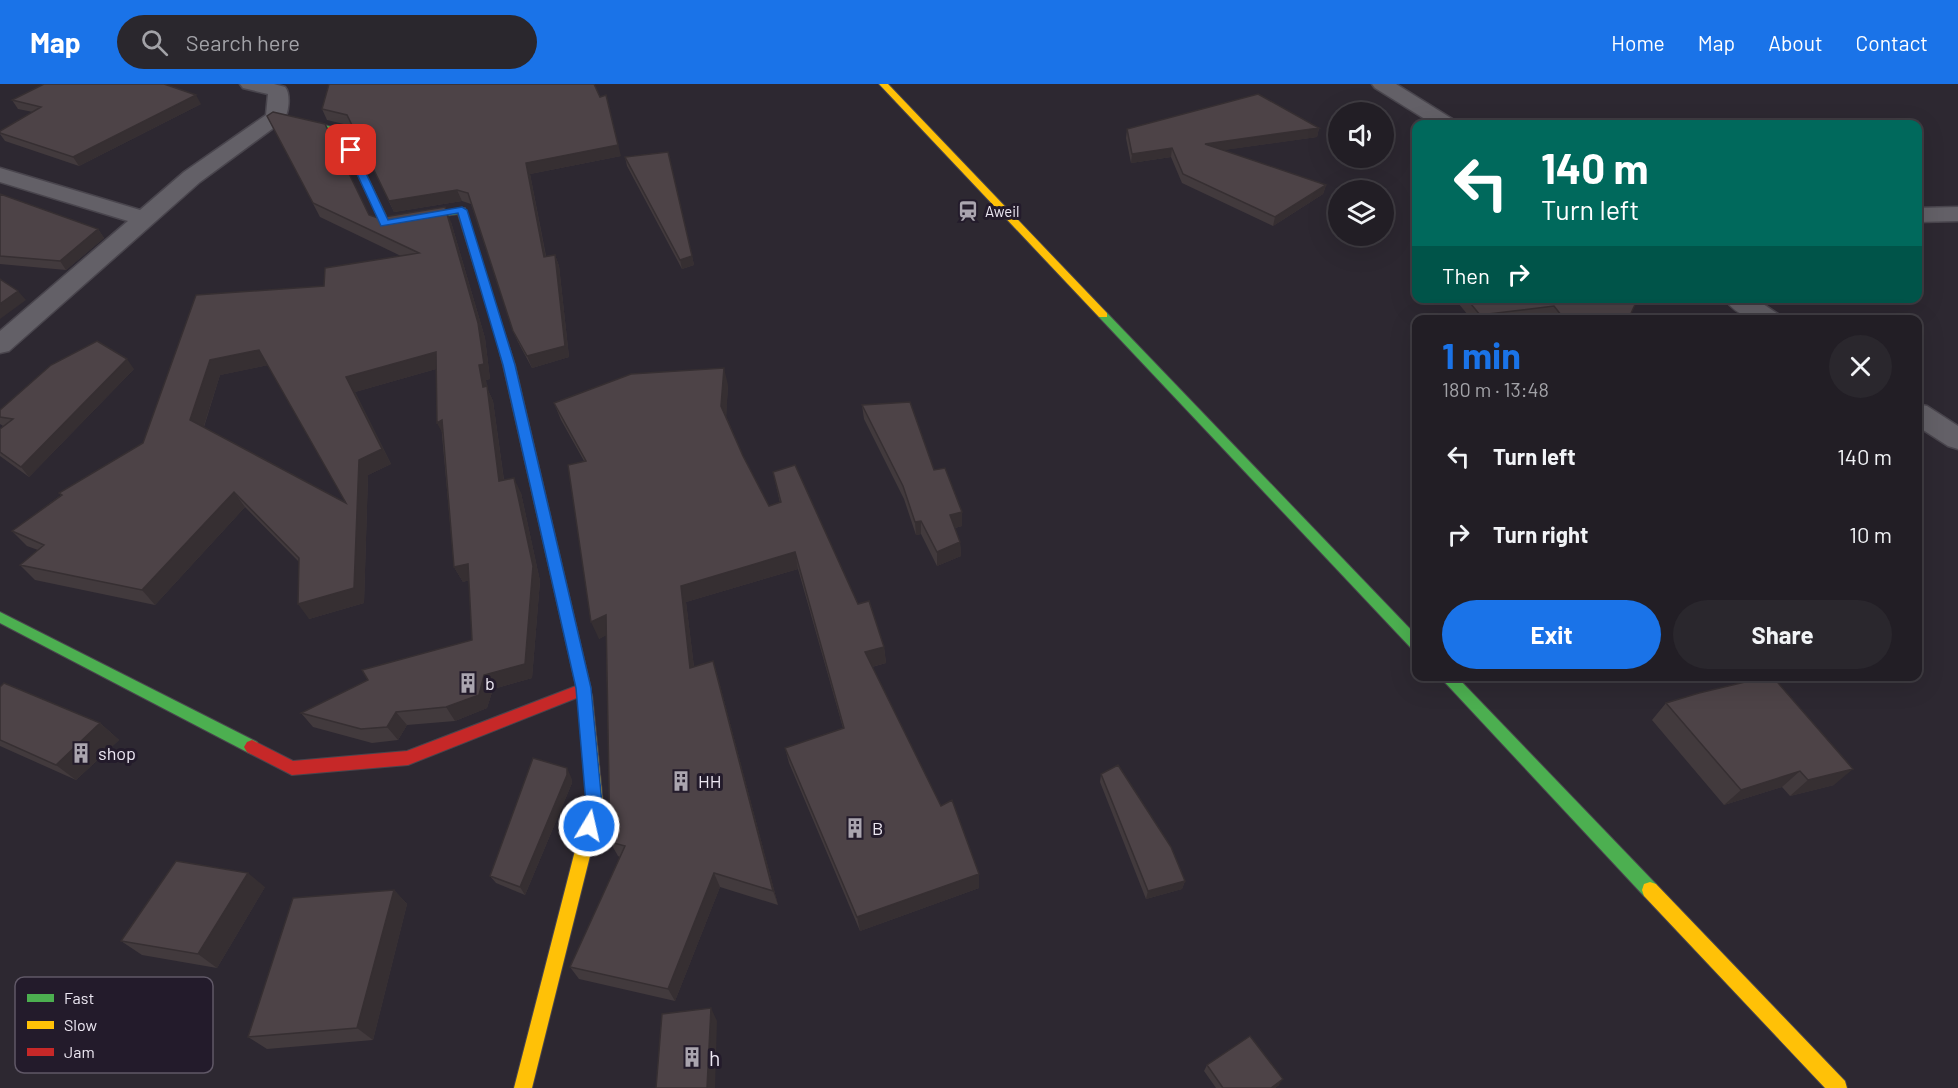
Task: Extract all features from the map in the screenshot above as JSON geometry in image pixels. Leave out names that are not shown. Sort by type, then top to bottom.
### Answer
[{"type":"street","points":[[0,345],[192,177],[276,117],[281,88],[250,84]]},
{"type":"street","points":[[883,84],[1412,640]]},
{"type":"street","points":[[1382,84],[1440,120]]},
{"type":"street","points":[[276,117],[342,132],[385,224],[462,210],[509,365],[584,688],[594,804],[523,1088]]},
{"type":"street","points":[[0,175],[143,218]]},
{"type":"street","points":[[1922,216],[1958,214]]},
{"type":"street","points":[[1744,303],[1762,315]]},
{"type":"street","points":[[1922,416],[1958,439]]},
{"type":"street","points":[[0,617],[292,768],[408,758],[584,688]]},
{"type":"street","points":[[1451,681],[1838,1088]]},
{"type":"building","points":[[44,84],[164,84],[196,95],[73,157],[0,133],[41,107],[12,100]]},
{"type":"building","points":[[329,84],[594,84],[600,97],[606,95],[618,145],[526,163],[544,257],[555,255],[565,346],[527,356],[513,331],[468,193],[457,190],[389,201],[347,115],[322,109]]},
{"type":"building","points":[[1258,94],[1319,128],[1205,144],[1326,185],[1275,217],[1183,174],[1172,148],[1132,154],[1127,129]]},
{"type":"building","points":[[273,112],[325,124],[369,215],[378,218],[445,207],[478,323],[484,364],[479,365],[483,387],[487,386],[499,481],[514,478],[533,566],[525,664],[484,675],[479,695],[446,707],[396,712],[387,727],[361,729],[301,713],[368,680],[362,670],[472,640],[468,564],[454,567],[442,420],[437,423],[436,352],[346,377],[382,449],[359,460],[354,588],[298,604],[299,558],[234,492],[142,590],[20,565],[44,545],[12,531],[62,495],[59,493],[143,443],[196,295],[324,286],[325,268],[419,253],[313,203],[267,116]],"holes":[[[259,350],[346,503],[190,420],[210,360]]]},
{"type":"building","points":[[668,152],[692,256],[680,260],[625,157]]},
{"type":"building","points":[[0,194],[98,229],[60,261],[0,256]]},
{"type":"building","points":[[0,279],[18,291],[0,304]]},
{"type":"building","points":[[1470,303],[1636,303],[1630,315],[1561,315],[1554,306],[1480,315]]},
{"type":"building","points":[[97,341],[127,359],[21,467],[0,452],[0,429],[13,419],[0,417],[0,410],[51,365]]},
{"type":"building","points":[[724,368],[721,406],[743,456],[769,506],[781,502],[773,472],[795,465],[858,604],[869,601],[884,647],[865,652],[941,806],[952,800],[979,874],[857,917],[785,748],[844,728],[795,552],[681,586],[690,668],[713,661],[773,891],[714,873],[668,989],[570,967],[625,846],[610,842],[606,615],[591,622],[568,465],[586,461],[554,403],[631,374]]},
{"type":"building","points":[[910,402],[934,470],[945,468],[962,512],[950,515],[960,542],[937,552],[921,521],[915,522],[903,486],[862,405]]},
{"type":"building","points":[[1749,681],[1776,681],[1853,769],[1808,780],[1800,771],[1741,790],[1666,703]]},
{"type":"building","points":[[4,683],[100,723],[56,765],[0,740],[0,687]]},
{"type":"building","points":[[533,758],[567,768],[567,775],[520,887],[490,876]]},
{"type":"building","points":[[1118,765],[1171,847],[1185,881],[1148,891],[1101,774]]},
{"type":"building","points":[[176,861],[248,873],[198,954],[121,941]]},
{"type":"building","points":[[394,890],[357,1028],[248,1037],[293,898]]},
{"type":"building","name":"h","points":[[711,1008],[707,1088],[656,1088],[662,1014]]},
{"type":"building","points":[[1250,1036],[1283,1079],[1271,1088],[1223,1088],[1207,1065]]},
{"type":"traffic: fast","points":[[282,118],[342,132],[385,223],[462,210],[499,331]]},
{"type":"traffic: fast","points":[[1103,315],[1412,640]]},
{"type":"traffic: fast","points":[[0,617],[252,747]]},
{"type":"traffic: fast","points":[[1451,681],[1650,890]]},
{"type":"traffic: slow","points":[[883,84],[1103,315]]},
{"type":"traffic: slow","points":[[523,1088],[595,804],[585,695]]},
{"type":"traffic: slow","points":[[1650,890],[1838,1088]]},
{"type":"traffic: jam","points":[[499,331],[509,365],[585,695]]},
{"type":"traffic: jam","points":[[252,747],[292,768],[408,758],[584,689]]},
{"type":"place","name":"Aweil","points":[[968,211]]},
{"type":"place","name":"b","points":[[468,683]]},
{"type":"place","name":"shop","points":[[81,753]]},
{"type":"place","name":"HH","points":[[681,781]]},
{"type":"place","name":"B","points":[[855,828]]},
{"type":"place","name":"h","points":[[692,1057]]},
{"type":"route","points":[[351,150],[385,224],[462,210],[509,365],[584,688],[594,804],[589,826]]}]
